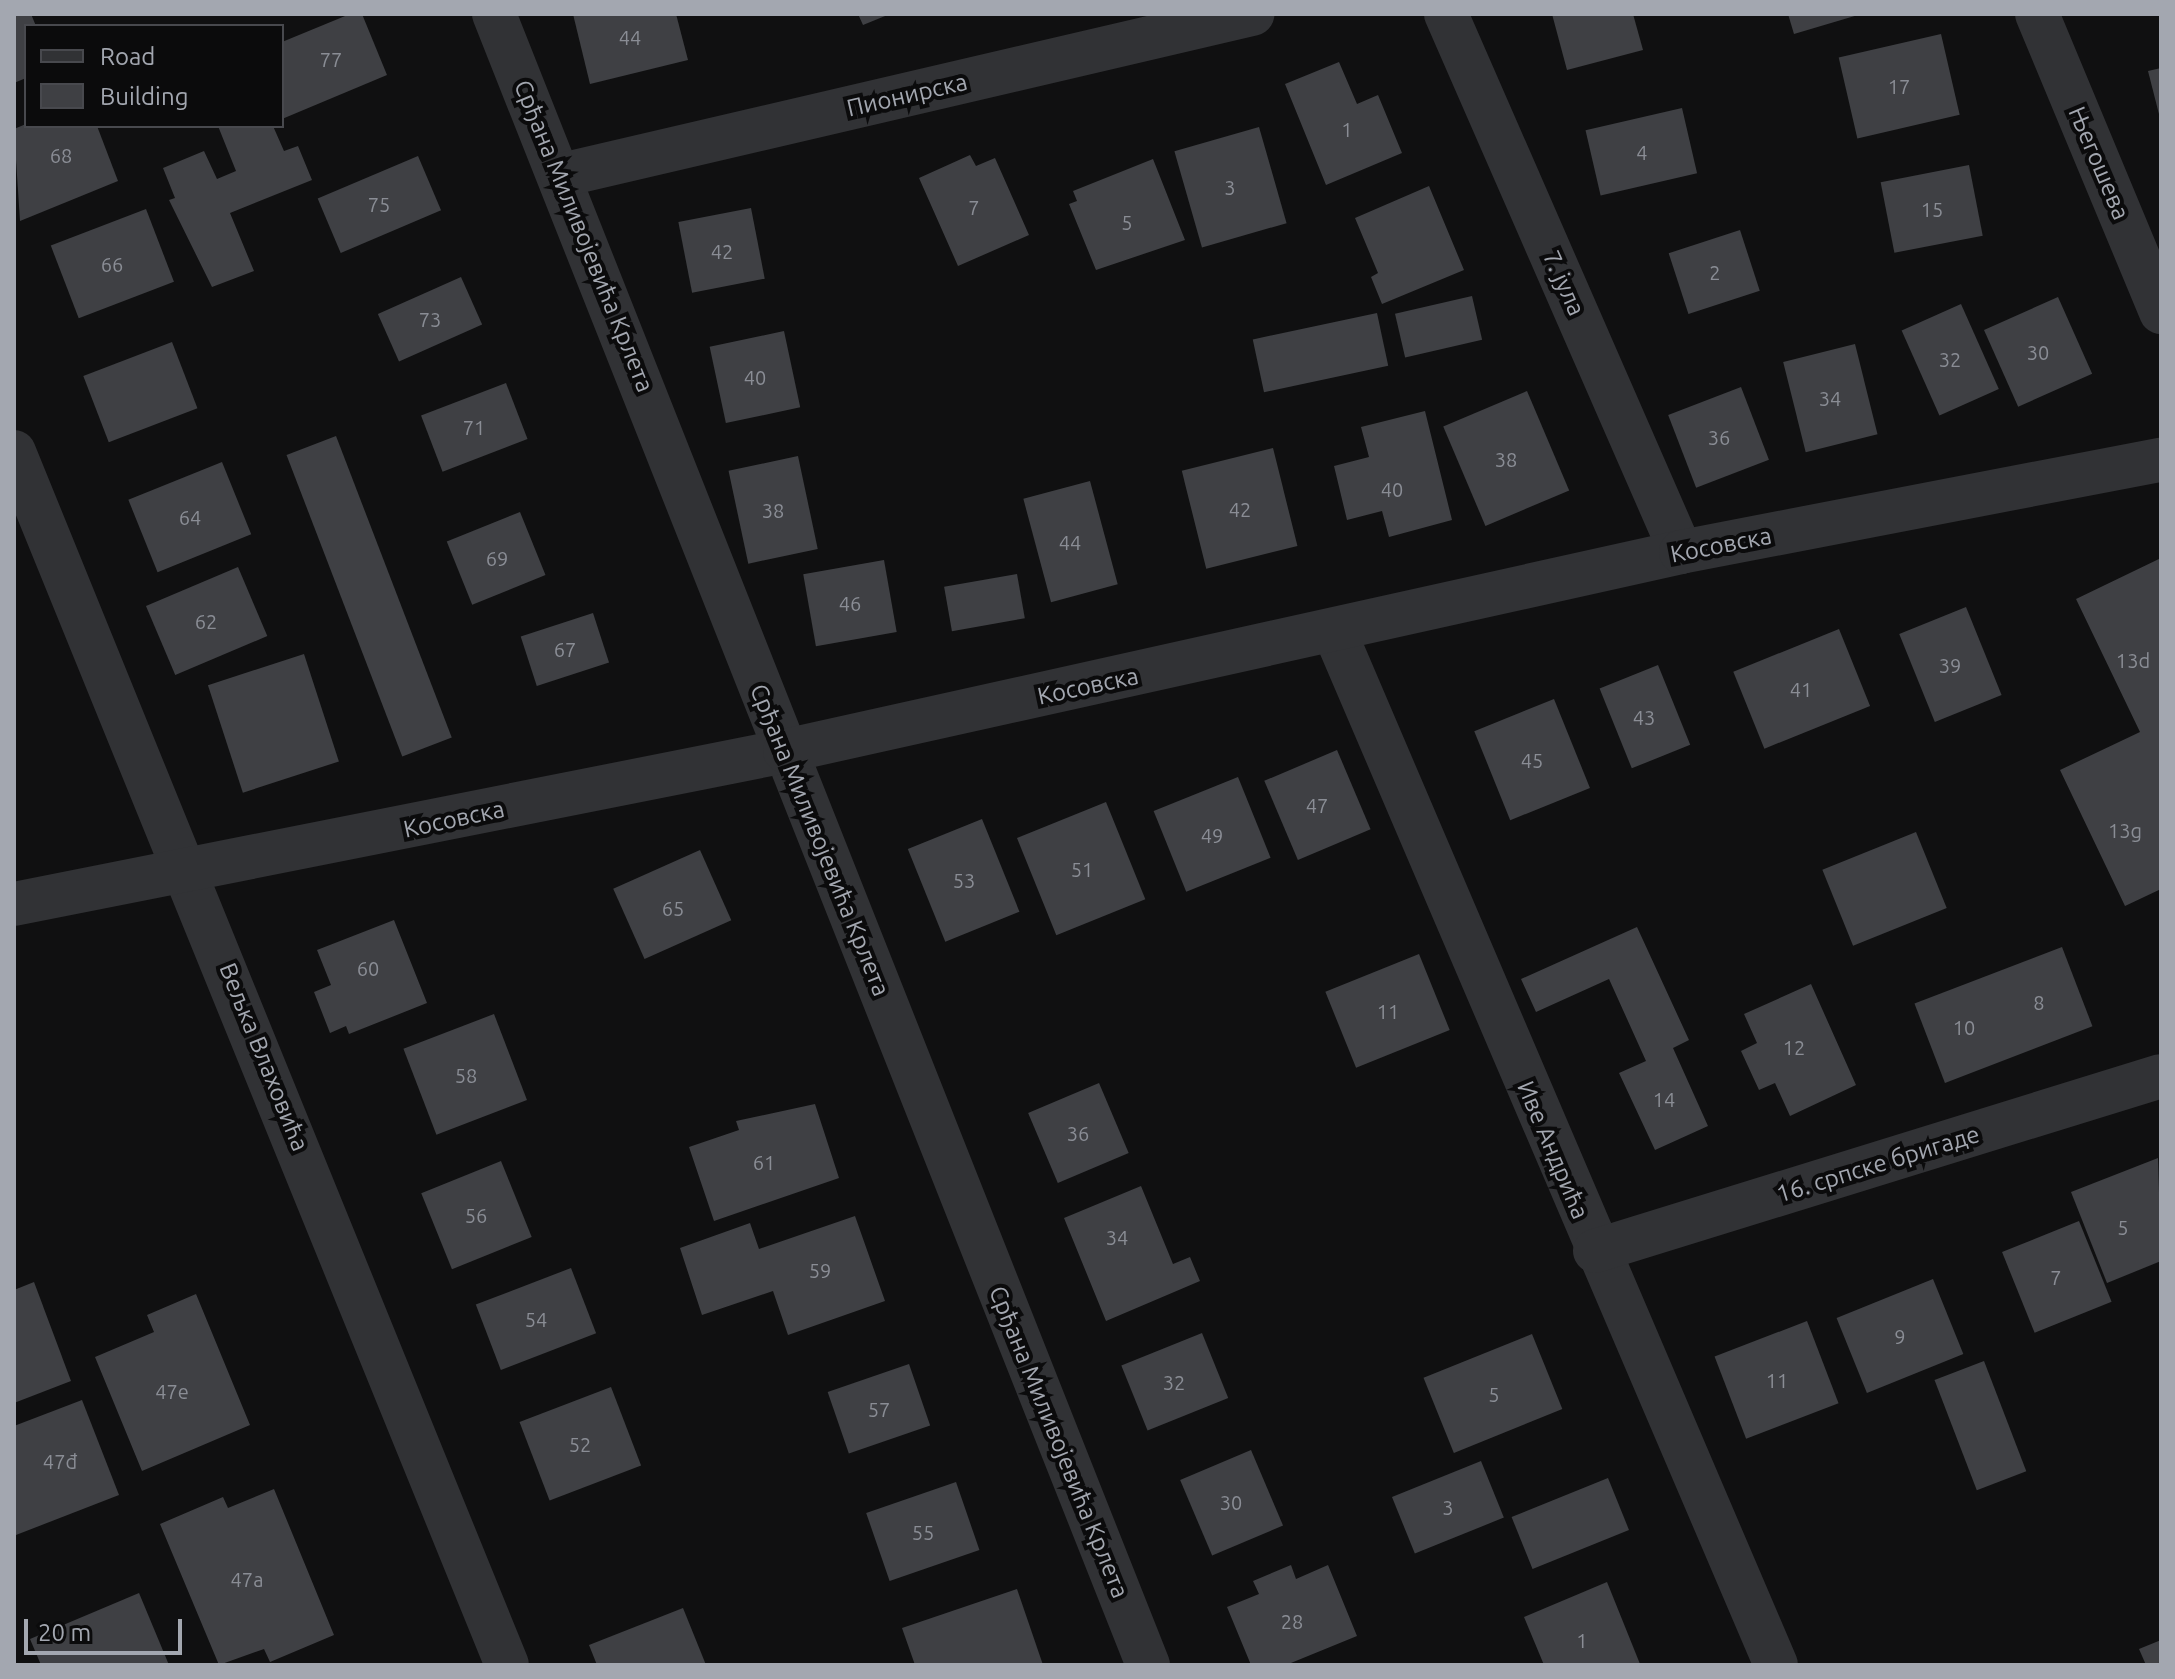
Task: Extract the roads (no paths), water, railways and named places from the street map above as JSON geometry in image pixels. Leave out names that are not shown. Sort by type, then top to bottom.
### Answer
[{"type":"street","name":"Срђана Миливојевића Крлета","points":[[494,14],[562,175],[785,751],[1148,1665]]},
{"type":"street","name":"Пионирска","points":[[562,175],[1252,14]]},
{"type":"street","name":"7. јула","points":[[1446,14],[1681,552]]},
{"type":"street","name":"Његошева","points":[[2037,14],[2161,312]]},
{"type":"street","name":"Вељка Влаховића","points":[[14,452],[191,874],[507,1665]]},
{"type":"street","name":"Косовска","points":[[14,904],[191,874],[785,751],[1335,633],[1681,552],[2161,460]]},
{"type":"street","name":"Иве Андрића","points":[[1335,633],[1595,1251],[1776,1665]]},
{"type":"street","name":"16. српске бригаде","points":[[1595,1251],[2161,1076]]}]
